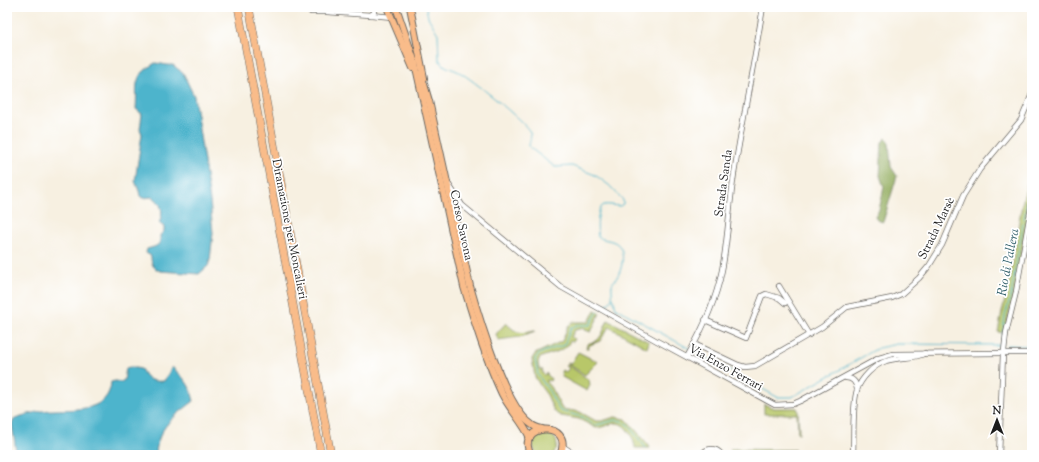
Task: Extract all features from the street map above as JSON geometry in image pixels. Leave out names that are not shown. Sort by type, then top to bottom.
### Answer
[{"type":"highway","points":[[234,7],[246,48]]},
{"type":"highway","name":"Diramazione per Moncalieri","points":[[238,7],[321,455]]},
{"type":"highway","name":"Diramazione per Moncalieri","points":[[249,8],[331,455]]},
{"type":"main road","points":[[387,7],[426,102]]},
{"type":"main road","name":"Corso Savona","points":[[396,7],[426,102],[464,287],[500,390],[508,405],[526,429],[530,438],[528,448],[531,455]]},
{"type":"main road","name":"Corso Savona","points":[[399,7],[448,184],[470,286],[502,378],[508,393],[520,412],[530,424],[542,429],[556,432],[562,445]]},
{"type":"main road","points":[[410,7],[426,102]]},
{"type":"main road","points":[[530,438],[537,430],[542,429]]},
{"type":"main road","points":[[560,455],[562,445]]},
{"type":"street","points":[[311,7],[311,12],[392,17]]},
{"type":"street","points":[[372,15],[374,12],[374,7]]},
{"type":"street","name":"Strada Sanda","points":[[687,357],[717,291],[722,271],[734,175],[763,7]]},
{"type":"street","name":"Strada Marsè","points":[[692,347],[738,365],[750,367],[755,366],[822,327],[847,307],[892,298],[901,294],[919,278],[929,266],[942,245],[963,196],[980,169],[1021,120],[1032,94]]},
{"type":"street","name":"Via Enzo Ferrari","points":[[448,184],[460,202],[470,212],[562,287],[602,311],[750,393],[775,405],[793,404],[845,378],[878,358],[901,353],[1032,353]]},
{"type":"street","points":[[999,455],[1006,333],[1016,292],[1032,202]]},
{"type":"street","points":[[779,286],[808,335]]},
{"type":"street","points":[[705,320],[746,338],[762,296],[766,294],[779,298],[785,303]]},
{"type":"street","points":[[853,455],[855,398],[857,389],[870,370],[880,363],[891,359],[919,356],[925,353]]},
{"type":"street","points":[[845,378],[850,378],[853,380],[857,389]]},
{"type":"street","points":[[562,445],[570,452],[575,454],[597,455]]},
{"type":"street","points":[[701,455],[707,450],[713,449],[718,450],[722,455]]},
{"type":"green space","points":[[886,138],[889,143],[891,167],[897,176],[883,222],[877,220],[875,217],[879,210],[884,187],[880,176],[882,142]]},
{"type":"green space","points":[[1032,169],[1032,194],[1014,295],[1004,333],[998,332],[1010,278],[1021,209]]},
{"type":"green space","points":[[595,310],[600,313],[591,332],[585,330],[585,328],[575,330],[571,337],[575,339],[573,342],[570,341],[565,348],[540,358],[538,363],[539,369],[543,370],[542,373],[545,375],[546,373],[551,379],[550,381],[547,380],[546,382],[551,388],[562,409],[580,412],[596,421],[602,421],[615,417],[626,419],[650,448],[635,448],[629,432],[621,424],[614,423],[596,428],[579,419],[557,414],[535,377],[532,359],[535,354],[562,341],[568,326],[574,322],[589,322]]},
{"type":"green space","points":[[608,320],[649,342],[647,348],[609,327],[600,341],[586,348],[589,343],[596,341],[599,338]]},
{"type":"green space","points":[[506,323],[514,330],[520,332],[535,331],[520,337],[498,340],[496,334]]},
{"type":"green space","points":[[578,352],[598,362],[585,375],[567,363],[571,363]]},
{"type":"green space","points":[[568,365],[589,380],[590,385],[587,391],[562,377],[562,370],[566,372],[569,368],[566,366]]},
{"type":"green space","points":[[764,404],[773,408],[797,408],[799,433],[797,414],[764,414]]},
{"type":"green space","points":[[545,433],[550,434],[556,440],[556,450],[550,456],[545,457],[540,456],[534,450],[533,445],[534,440],[540,434]]},
{"type":"green space","points":[[731,449],[795,450],[734,454],[731,453]]},
{"type":"water","points":[[155,63],[173,65],[183,73],[194,96],[210,201],[213,233],[208,266],[199,274],[160,271],[154,267],[151,256],[146,253],[147,249],[158,245],[160,235],[164,231],[164,227],[159,223],[162,212],[160,205],[153,197],[142,198],[135,181],[142,134],[140,129],[142,114],[136,109],[137,83],[142,73]]},
{"type":"water","points":[[130,367],[141,369],[145,376],[150,380],[164,381],[172,367],[186,382],[191,390],[194,401],[173,418],[163,430],[157,445],[156,455],[17,455],[12,424],[15,418],[39,411],[81,409],[98,404],[109,392],[111,382],[121,382],[124,380],[126,368]]},
{"type":"waterway","points":[[426,7],[428,17],[438,34],[439,59],[443,64],[474,82],[518,119],[530,132],[531,136],[529,147],[555,167],[572,166],[595,175],[610,186],[623,200],[623,204],[620,206],[604,205],[601,207],[598,215],[598,237],[618,244],[622,250],[623,258],[620,270],[612,284],[612,298],[608,304],[601,307]]},
{"type":"waterway","name":"Rio di Pallera","points":[[693,350],[777,397],[792,397],[878,348],[897,344],[1001,345],[1005,316],[1011,295],[1027,202],[1032,182]]},
{"type":"waterway","points":[[613,298],[616,308],[690,349]]},
{"type":"waterway","points":[[598,311],[590,325],[577,325],[571,328],[564,345],[538,355],[535,359],[538,375],[560,411],[583,417],[595,425],[615,420],[622,421],[628,425],[646,448]]},
{"type":"waterway","points":[[1007,345],[1032,346]]}]
